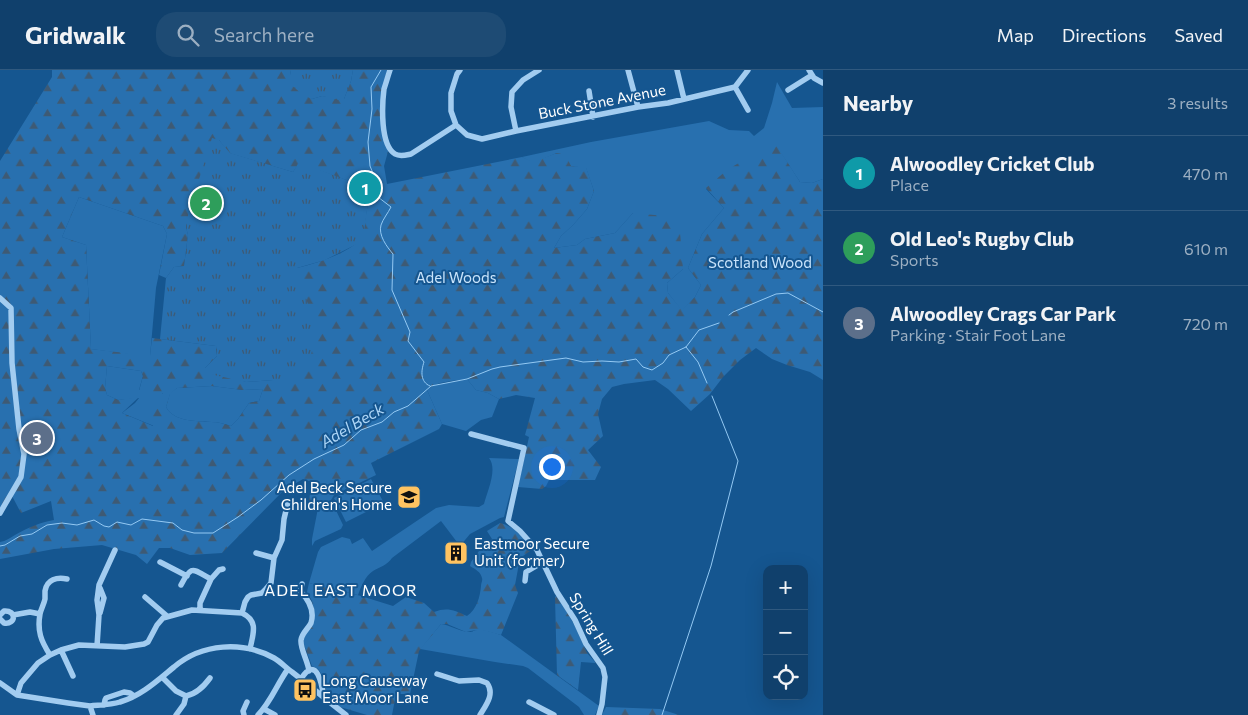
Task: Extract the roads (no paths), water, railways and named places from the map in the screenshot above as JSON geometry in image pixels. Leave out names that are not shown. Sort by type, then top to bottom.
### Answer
[{"type":"street","points":[[390,70],[384,90],[383,118],[385,136],[389,148],[396,155],[403,156],[411,154],[456,125],[451,111],[450,93],[460,70]]},
{"type":"street","points":[[516,131],[511,106],[512,92],[523,80],[539,70]]},
{"type":"street","points":[[628,70],[638,107]]},
{"type":"street","points":[[677,70],[684,99]]},
{"type":"street","points":[[748,70],[735,87],[748,110]]},
{"type":"street","points":[[788,90],[810,72],[814,78],[823,83]]},
{"type":"street","name":"Buck Stone Avenue","points":[[456,125],[466,135],[482,139],[735,87]]},
{"type":"street","points":[[589,91],[594,117]]},
{"type":"street","points":[[0,298],[11,308],[12,363],[19,429],[24,454],[21,477],[0,513]]},
{"type":"street","name":"Spring Hill","points":[[471,434],[524,448],[508,521],[535,547],[586,644],[603,668],[605,677],[599,715]]},
{"type":"street","points":[[242,612],[245,602],[251,595],[262,592],[271,583],[274,558],[281,545],[288,502]]},
{"type":"street","points":[[97,646],[100,585],[116,550]]},
{"type":"street","points":[[256,553],[274,558]]},
{"type":"street","points":[[160,562],[186,576]]},
{"type":"street","points":[[525,582],[526,572],[543,562]]},
{"type":"street","points":[[200,610],[200,602],[211,579],[219,570],[223,569]]},
{"type":"street","points":[[182,586],[186,576],[192,570],[211,579]]},
{"type":"street","points":[[50,655],[41,640],[40,633],[40,614],[45,590],[48,583],[52,580],[67,579]]},
{"type":"street","points":[[302,584],[300,591],[310,601],[312,611],[311,623],[303,634],[301,642],[308,664],[308,671]]},
{"type":"street","points":[[145,597],[167,616]]},
{"type":"street","points":[[6,610],[13,615],[13,620],[8,624],[4,623],[0,617],[2,612],[6,610]]},
{"type":"street","points":[[17,695],[21,683],[27,675],[38,663],[50,655],[79,645],[126,647],[144,644],[148,642],[160,621],[167,616],[192,610],[228,613],[242,612],[251,618],[254,627],[250,649]]},
{"type":"street","points":[[13,615],[30,612],[40,614]]},
{"type":"street","points":[[0,683],[17,695],[90,706],[118,703],[134,696],[185,659],[206,650],[230,646],[250,649],[274,658],[346,715]]},
{"type":"street","points":[[61,650],[73,676]]},
{"type":"street","points":[[258,715],[264,709],[288,669]]},
{"type":"street","points":[[301,679],[306,672],[315,671],[319,676],[324,698]]},
{"type":"street","points":[[437,674],[459,681],[479,680],[487,683],[491,690],[490,695],[480,715]]},
{"type":"street","points":[[162,677],[176,691],[186,696],[203,687],[210,678]]},
{"type":"street","points":[[176,715],[184,704],[186,696]]},
{"type":"street","points":[[244,715],[243,711],[247,702]]},
{"type":"street","points":[[529,702],[554,715]]},
{"type":"street","points":[[90,706],[93,715]]},
{"type":"street","points":[[264,709],[275,715]]},
{"type":"waterway","points":[[381,70],[371,87],[372,109],[368,142],[370,166],[377,183],[374,194],[391,207],[380,229],[384,241],[393,254],[392,290],[410,332],[408,341],[424,362],[422,372],[424,382],[430,386]]},
{"type":"waterway","name":"Adel Beck","points":[[729,315],[776,294],[788,293],[823,312]]},
{"type":"waterway","name":"Adel Beck","points":[[0,546],[20,536],[32,534],[47,525],[62,523],[77,525],[94,520],[109,527],[117,522],[131,525],[142,519],[173,523],[182,530],[194,533],[213,533],[261,500],[289,475],[314,459],[344,445],[361,430],[382,422],[394,412],[408,406],[431,386],[467,379],[500,367],[566,358],[583,362],[619,362],[636,359],[643,367],[652,370],[663,363],[669,355],[686,347],[699,330],[719,323]]},
{"type":"waterway","points":[[686,347],[698,362],[707,383]]},
{"type":"waterway","points":[[662,715],[711,566],[738,461],[712,396]]},
{"type":"place","name":"Alwoodley Cricket Club","points":[[365,188]]},
{"type":"place","name":"Old Leo's Rugby Club","points":[[206,203]]},
{"type":"place","name":"Alwoodley Crags Car Park","points":[[37,438]]},
{"type":"place","name":"Adel Beck Secure Children's Home","points":[[409,497]]},
{"type":"place","name":"Eastmoor Secure Unit (former)","points":[[456,553]]},
{"type":"place","name":"Long Causeway East Moor Lane","points":[[305,690]]},
{"type":"district","name":"ADEL EAST MOOR","points":[[341,590]]},
{"type":"park label","name":"Scotland Wood","points":[[760,263]]},
{"type":"park label","name":"Adel Woods","points":[[456,278]]}]
